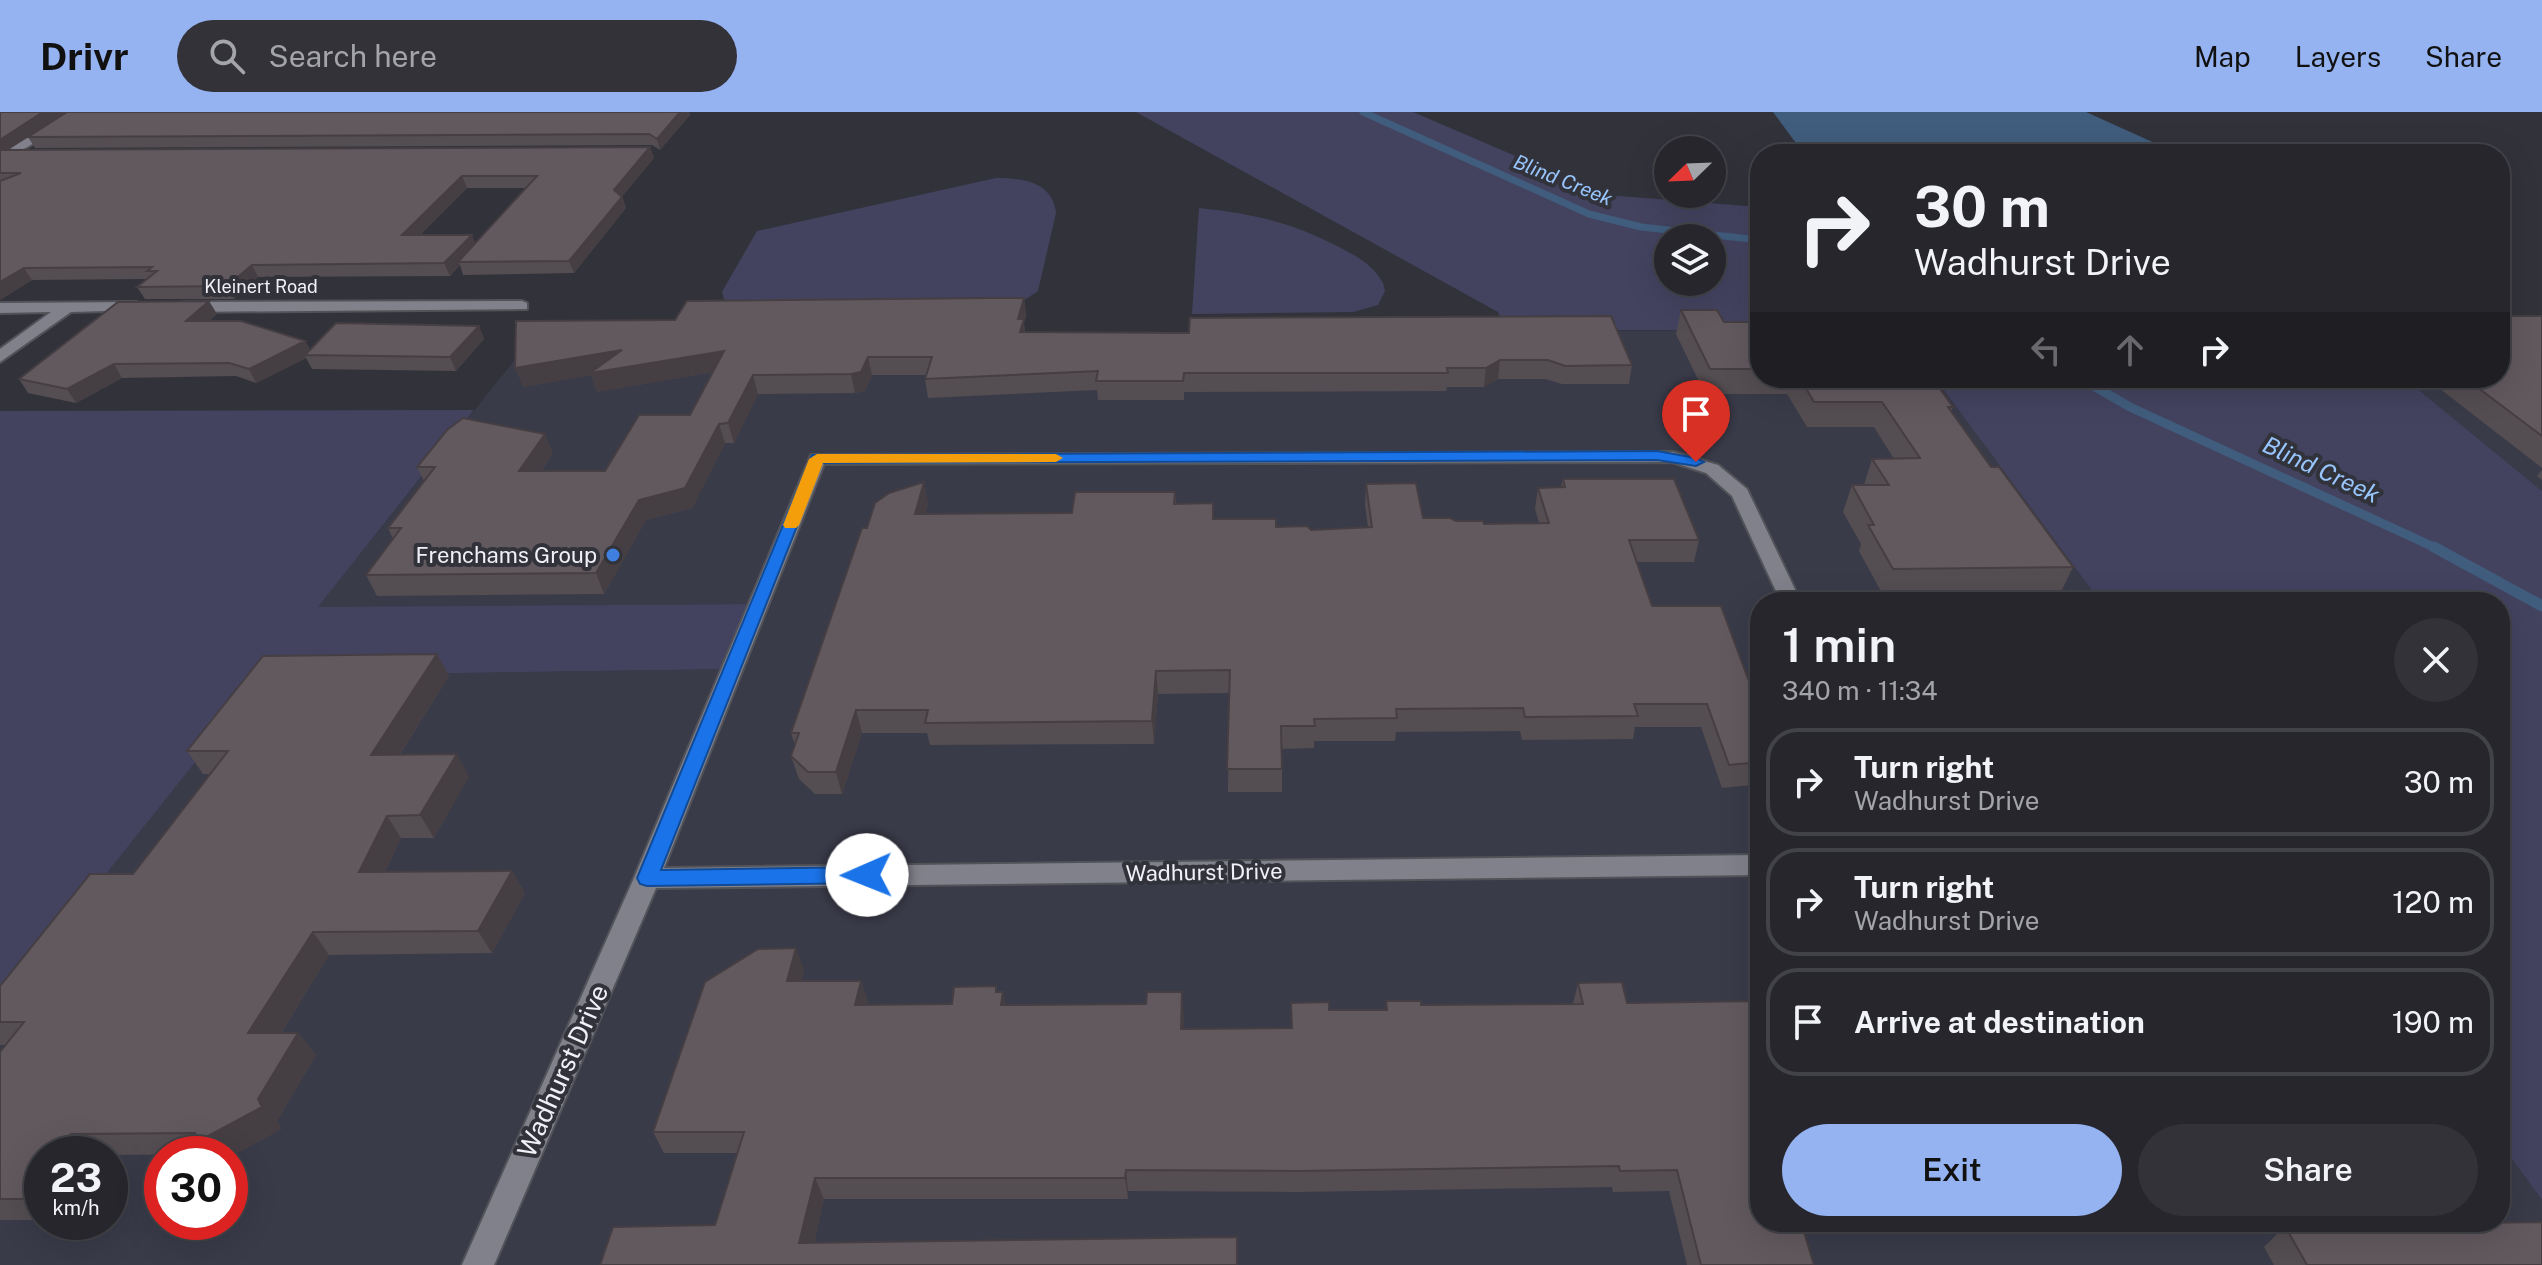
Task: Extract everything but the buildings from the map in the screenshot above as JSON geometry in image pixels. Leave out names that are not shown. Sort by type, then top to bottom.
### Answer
[{"type":"street","points":[[4,157],[81,112]]},
{"type":"street","points":[[4,157],[43,154]]},
{"type":"street","name":"Kleinert Road","points":[[0,308],[522,306]]},
{"type":"street","points":[[0,357],[67,308]]},
{"type":"street","name":"Wadhurst Drive","points":[[478,1265],[647,878],[817,459],[1673,457],[1712,469],[1740,493],[1786,592]]},
{"type":"street","name":"Wadhurst Drive","points":[[647,878],[1750,865]]},
{"type":"shaded area","points":[[1136,112],[1413,112],[1606,195],[1654,199],[1654,208],[1750,206],[1750,330],[1507,330],[1498,312]]},
{"type":"shaded area","points":[[1773,112],[2086,112],[2157,144],[1797,144]]},
{"type":"shaded area","points":[[996,178],[1026,181],[1043,188],[1054,203],[1056,213],[1038,291],[1020,303],[725,302],[722,292],[757,231]]},
{"type":"shaded area","points":[[1199,208],[1272,220],[1323,239],[1370,266],[1383,283],[1385,291],[1378,305],[1353,312],[1192,314]]},
{"type":"shaded area","points":[[2542,322],[2542,491],[2416,388],[2510,388],[2510,365]]},
{"type":"shaded area","points":[[1750,330],[1750,388],[1942,388],[2094,592],[1750,592],[1750,1232],[2510,1232],[2510,1157],[2542,1200],[2542,1265],[0,1265],[0,1007],[264,676],[731,669],[758,604],[317,608],[533,337]]},
{"type":"shaded area","points":[[1942,388],[2416,388],[2542,491],[2542,1200],[2510,1157],[2510,592],[2093,592]]},
{"type":"shaded area","points":[[474,410],[318,607],[759,604],[731,669],[264,676],[0,1007],[0,411]]},
{"type":"waterway","name":"Blind Creek","points":[[1363,112],[1589,214],[1641,227],[1750,239]]},
{"type":"waterway","name":"Blind Creek","points":[[2097,388],[2130,407],[2436,548]]},
{"type":"waterway","name":"Blind Creek","points":[[2436,548],[2542,606]]},
{"type":"slow traffic","points":[[791,525],[817,459],[1056,458]]},
{"type":"place","name":"Frenchams Group","points":[[613,555]]},
{"type":"route","points":[[867,875],[647,878],[817,459],[1657,456],[1696,462]]}]
